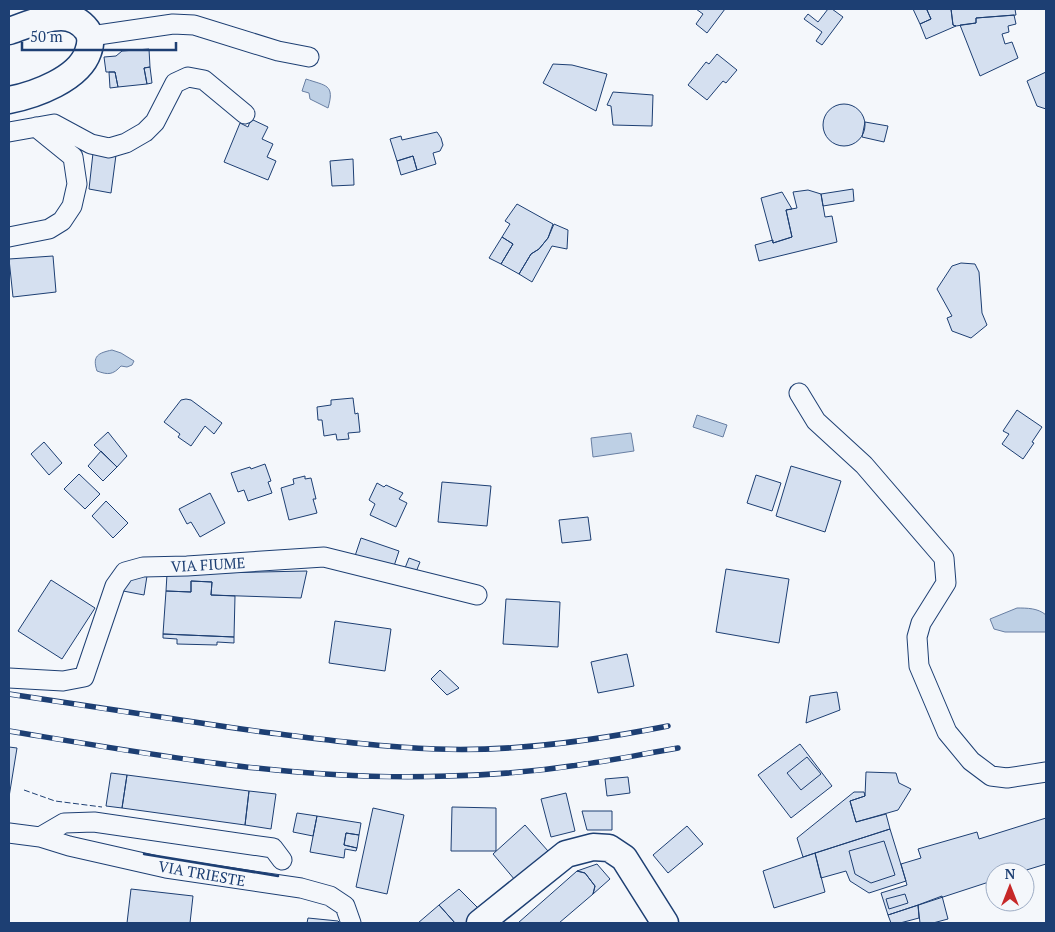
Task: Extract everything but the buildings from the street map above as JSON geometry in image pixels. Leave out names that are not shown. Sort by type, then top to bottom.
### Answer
[{"type":"main road","points":[[9,100],[34,94],[50,87],[72,73],[85,62],[90,48],[91,36],[82,24],[61,17],[40,20],[14,29]]},
{"type":"main road","points":[[480,923],[566,854],[593,847],[609,848],[624,858],[665,923]]},
{"type":"street","points":[[91,36],[172,24],[194,25],[278,51],[309,57]]},
{"type":"street","points":[[9,132],[54,124],[91,144],[109,148],[126,143],[145,132],[155,122],[175,83],[188,77],[204,80],[245,114]]},
{"type":"street","points":[[9,237],[49,230],[62,221],[72,206],[78,184],[73,157],[36,127]]},
{"type":"street","points":[[799,393],[816,421],[864,465],[944,558],[946,583],[921,623],[917,637],[919,666],[947,732],[971,761],[991,776],[1006,778],[1046,772]]},
{"type":"street","name":"VIA FIUME","points":[[9,678],[62,681],[84,677],[115,586],[125,572],[143,567],[324,557],[477,595]]},
{"type":"street","points":[[40,837],[64,823],[94,822],[273,848],[282,860]]},
{"type":"street","name":"VIA TRIESTE","points":[[9,833],[40,837],[69,846],[166,868],[301,888],[330,896],[345,906],[351,923]]},
{"type":"water","points":[[306,79],[327,87],[330,94],[328,108],[310,99],[309,93],[302,91]]},
{"type":"water","points":[[112,350],[134,361],[132,365],[127,367],[121,366],[110,373],[97,371],[95,362],[97,356]]},
{"type":"water","points":[[697,415],[727,425],[723,437],[693,427]]},
{"type":"water","points":[[631,433],[634,451],[593,457],[591,438]]},
{"type":"water","points":[[1017,608],[1028,608],[1046,615],[1046,632],[1005,632],[994,629],[990,619]]},
{"type":"railway","points":[[9,694],[263,732],[414,748],[494,749],[524,747],[582,741],[668,726]]},
{"type":"railway","points":[[9,731],[228,765],[338,775],[394,777],[500,774],[534,771],[678,748]]},
{"type":"fence","points":[[24,790],[55,801],[102,807]]},
{"type":"wall","points":[[144,854],[278,876]]}]
